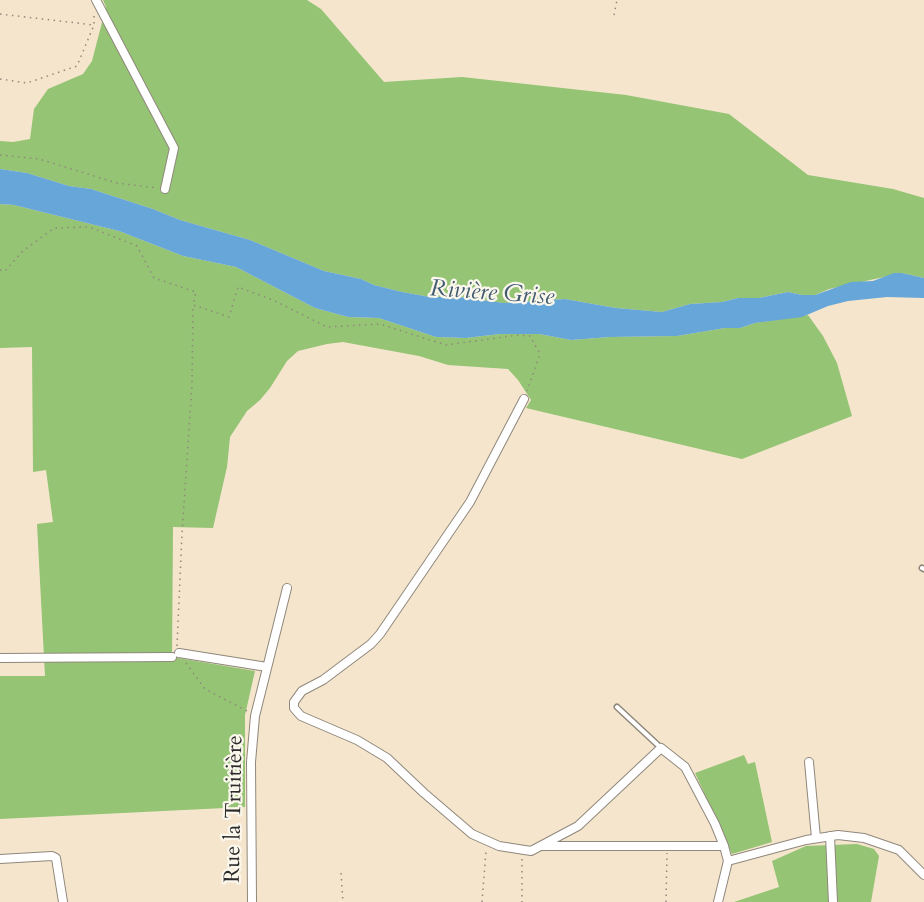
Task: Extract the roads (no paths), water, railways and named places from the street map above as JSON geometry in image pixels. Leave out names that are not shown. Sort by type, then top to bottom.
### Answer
[{"type":"street","points":[[95,4],[174,148],[165,189]]},
{"type":"street","points":[[524,399],[470,502],[380,634],[371,644],[323,680],[302,691],[294,702],[294,708],[301,716],[357,740],[387,758],[472,834],[499,846],[531,851],[578,826],[661,748],[685,767],[724,846],[728,861],[717,902]]},
{"type":"street","name":"Rue la Truitière","points":[[252,902],[251,762],[255,716],[287,588]]},
{"type":"street","points":[[0,658],[175,655],[267,668]]},
{"type":"street","points":[[809,762],[816,838]]},
{"type":"street","points":[[728,861],[816,838],[837,835],[864,838],[899,850],[924,875]]},
{"type":"street","points":[[830,836],[833,902]]},
{"type":"street","points":[[541,846],[724,846]]},
{"type":"street","points":[[0,859],[52,856],[56,858],[63,902]]},
{"type":"lane","points":[[617,707],[661,748]]},
{"type":"water","points":[[0,169],[27,173],[69,186],[91,189],[180,220],[250,240],[324,271],[361,279],[402,292],[430,297],[459,297],[504,303],[565,299],[616,308],[662,312],[690,304],[722,302],[738,298],[759,298],[788,292],[815,295],[851,282],[873,281],[894,273],[902,273],[924,278],[924,298],[887,297],[848,301],[828,306],[802,317],[677,336],[571,340],[539,334],[500,334],[466,338],[436,337],[379,318],[348,317],[315,308],[236,267],[183,256],[119,231],[14,205],[0,204]]},
{"type":"water label","name":"Rivière Grise","points":[[492,294]]}]
